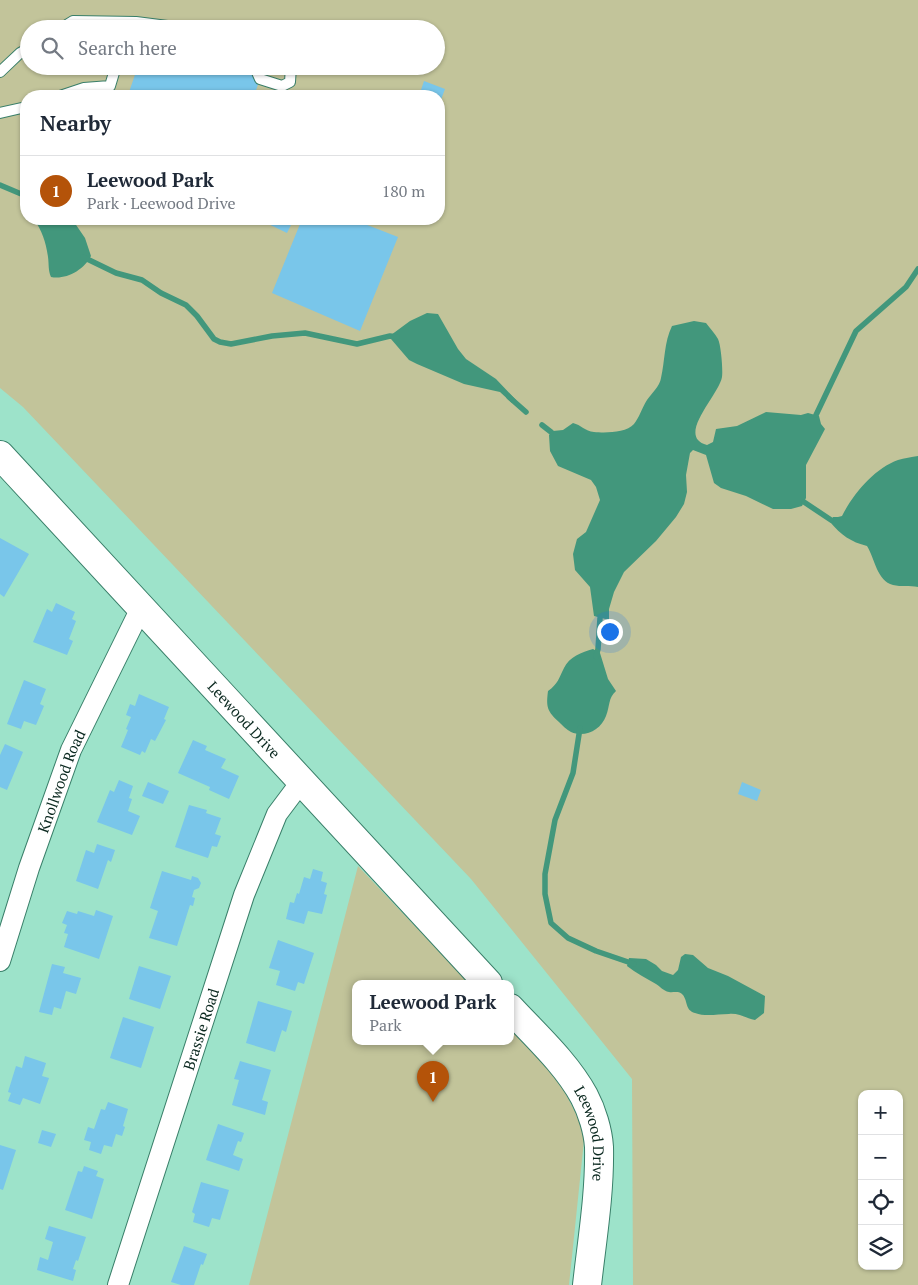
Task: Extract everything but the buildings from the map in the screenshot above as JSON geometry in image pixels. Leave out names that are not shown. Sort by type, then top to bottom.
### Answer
[{"type":"street","name":"Leewood Drive","points":[[0,455],[485,980]]},
{"type":"street","name":"Knollwood Road","points":[[0,961],[29,868],[71,750],[141,608]]},
{"type":"street","name":"Brassie Road","points":[[118,1285],[244,894],[277,814],[301,782]]},
{"type":"street","name":"Leewood Drive","points":[[514,1012],[570,1074],[585,1097],[594,1120],[599,1146],[598,1180],[587,1285]]},
{"type":"lane","points":[[0,72],[20,53]]},
{"type":"lane","points":[[78,90],[110,86],[113,75]]},
{"type":"lane","points":[[258,75],[260,79],[282,86],[290,82],[291,75]]},
{"type":"lane","points":[[0,113],[20,108]]},
{"type":"shaded area","points":[[0,0],[918,0],[918,1285],[633,1285],[632,1079],[471,879],[23,407],[0,388]]},
{"type":"shaded area","points":[[37,225],[76,225],[85,238],[91,256],[84,266],[74,273],[63,277],[51,277],[45,242]]},
{"type":"shaded area","points":[[427,313],[438,314],[458,349],[466,359],[496,379],[516,400],[512,403],[500,392],[464,384],[409,360],[391,339],[391,335],[410,321]]},
{"type":"shaded area","points":[[694,321],[706,323],[718,339],[722,369],[719,385],[697,425],[695,434],[698,441],[707,445],[713,442],[716,429],[737,426],[766,412],[801,415],[808,413],[819,416],[821,424],[825,429],[806,465],[806,498],[802,506],[791,509],[773,509],[746,496],[721,488],[714,483],[706,455],[693,450],[690,453],[686,475],[687,492],[684,504],[656,541],[624,572],[614,592],[609,609],[609,620],[594,616],[590,587],[575,570],[573,554],[577,539],[586,532],[600,500],[596,487],[591,480],[558,466],[550,451],[549,435],[553,431],[563,430],[573,423],[594,432],[615,432],[626,429],[634,424],[660,381],[666,345],[672,326]]},
{"type":"shaded area","points":[[918,456],[918,587],[896,586],[883,579],[867,546],[847,537],[830,522],[833,517],[842,516],[858,491],[881,469],[898,460]]},
{"type":"shaded area","points":[[593,649],[600,653],[608,679],[616,691],[612,696],[604,721],[592,732],[576,734],[566,729],[550,712],[547,705],[548,691],[556,683],[566,664],[572,658]]},
{"type":"shaded area","points":[[358,866],[466,980],[352,980],[352,1045],[514,1045],[514,1029],[555,1073],[585,1131],[569,1285],[249,1285]]},
{"type":"shaded area","points":[[685,954],[693,955],[708,968],[728,976],[765,996],[764,1013],[755,1020],[736,1014],[707,1015],[692,1012],[681,993],[665,991],[627,966],[629,958],[646,959],[662,971],[673,975],[678,970],[681,957]]},
{"type":"waterway","points":[[0,185],[20,193]]},
{"type":"waterway","points":[[83,257],[116,273],[142,280],[161,293],[186,305],[214,339],[220,342],[231,344],[272,336],[305,333],[357,344],[390,336],[397,337]]},
{"type":"waterway","points":[[816,415],[856,331],[906,287],[918,269]]},
{"type":"waterway","points":[[509,397],[526,412]]},
{"type":"waterway","points":[[542,425],[551,432]]},
{"type":"waterway","points":[[804,502],[831,520]]},
{"type":"waterway","points":[[596,657],[600,618]]},
{"type":"waterway","points":[[580,728],[573,773],[555,820],[545,874],[545,894],[551,923],[568,938],[596,951],[634,964]]},
{"type":"place","name":"Leewood Park","points":[[433,1102]]}]
